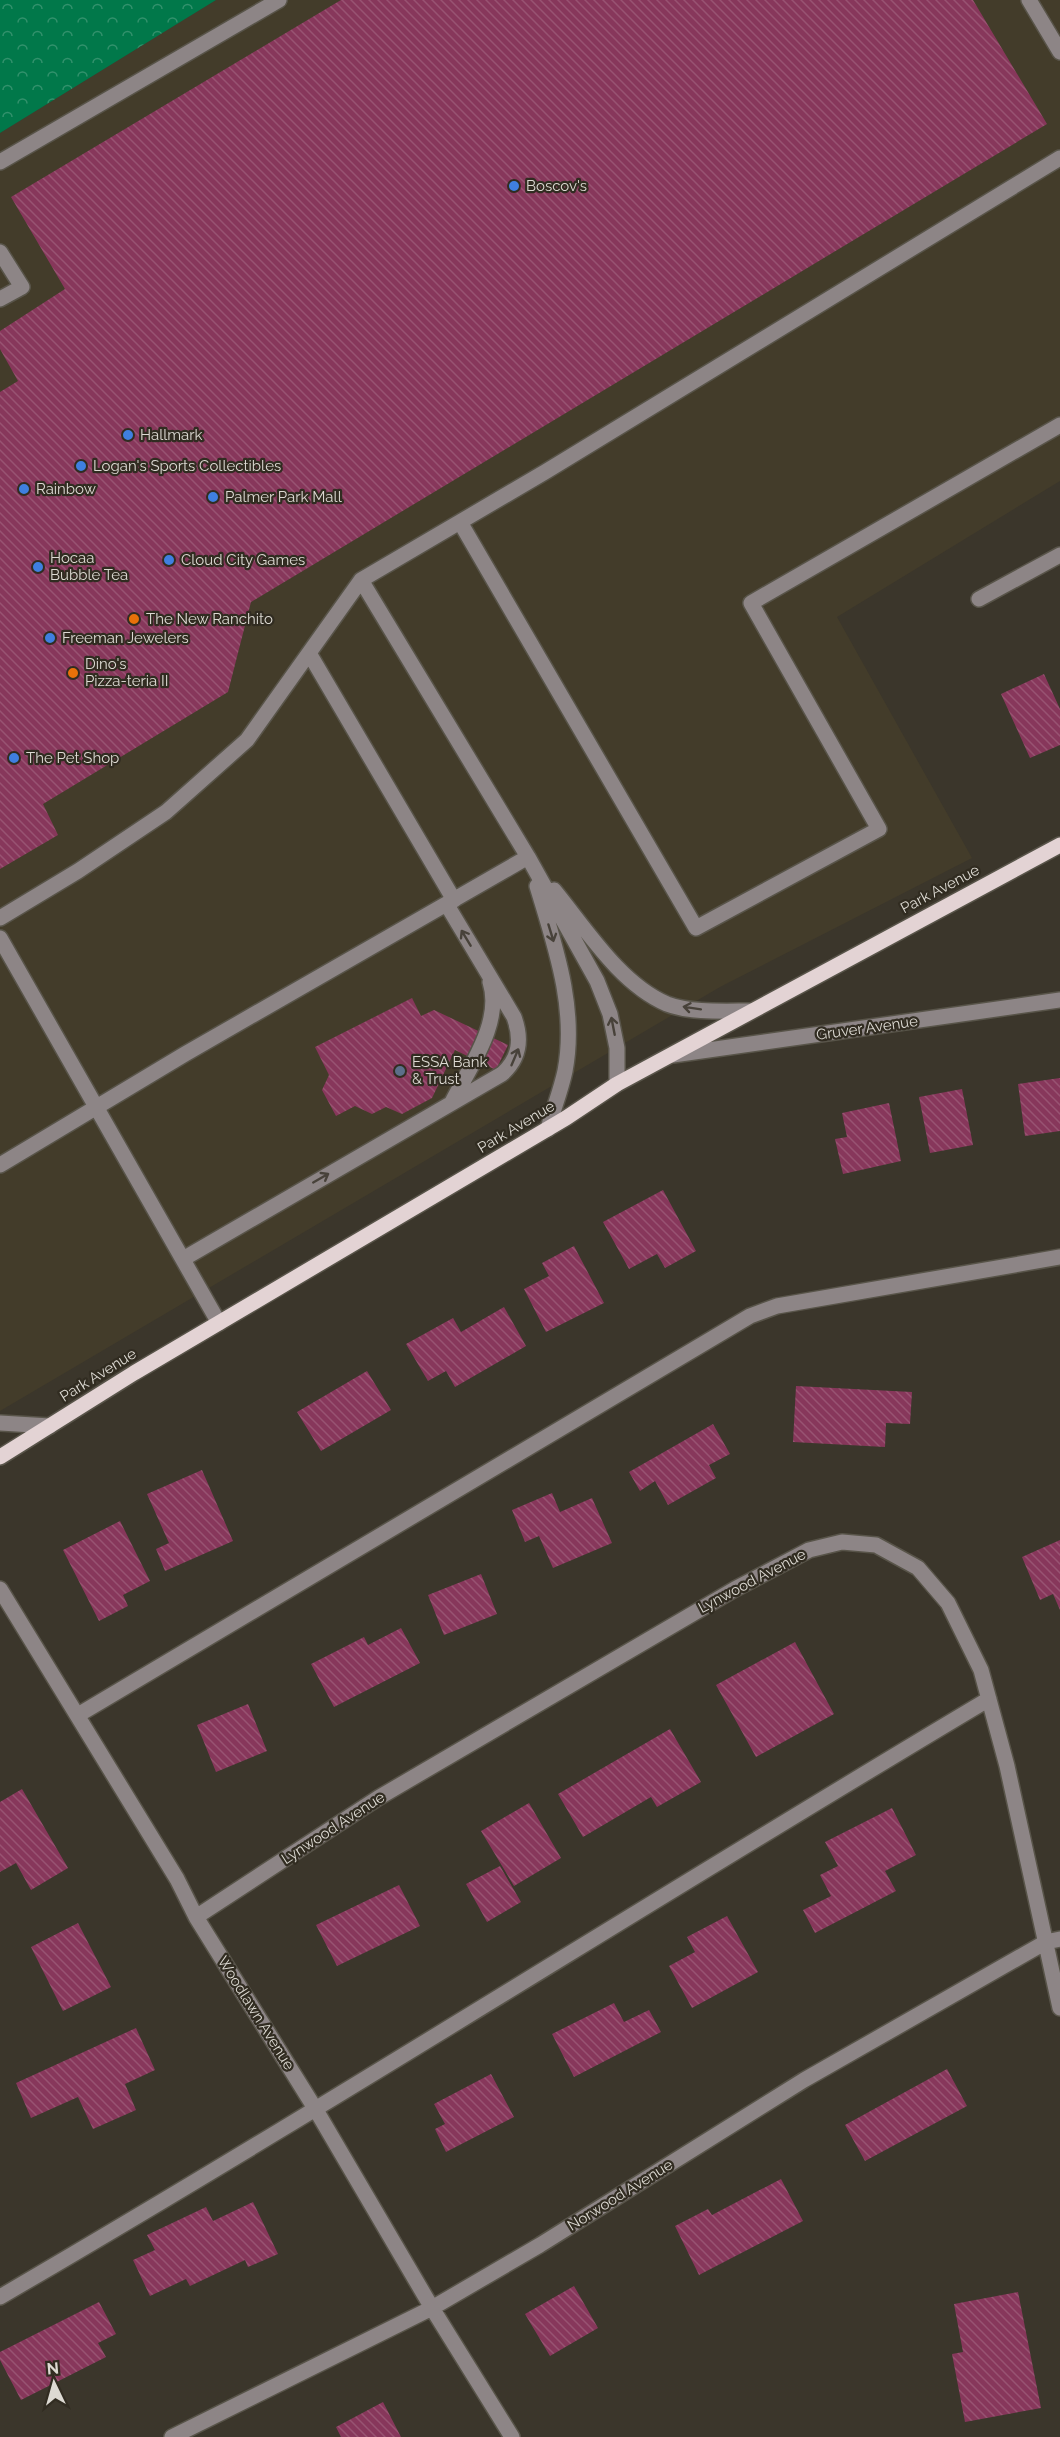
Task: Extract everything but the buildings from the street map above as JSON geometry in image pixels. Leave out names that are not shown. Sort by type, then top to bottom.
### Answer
[{"type":"main road","name":"Park Avenue","points":[[0,1457],[219,1323],[548,1129],[617,1084],[1060,844]]},
{"type":"street","points":[[0,162],[279,0]]},
{"type":"street","points":[[1029,0],[1060,52]]},
{"type":"street","points":[[0,918],[78,871],[166,812],[247,740],[361,580],[1060,158]]},
{"type":"street","points":[[0,252],[22,286],[0,299]]},
{"type":"street","points":[[460,522],[696,928],[879,830],[751,603],[1060,425]]},
{"type":"street","points":[[979,599],[1060,555]]},
{"type":"street","points":[[361,580],[528,857],[597,981],[610,1014],[617,1048],[617,1084]]},
{"type":"street","points":[[183,1258],[502,1074],[510,1067],[519,1049],[518,1027],[514,1017],[486,971],[451,902],[309,653]]},
{"type":"street","points":[[0,1165],[185,1054],[528,857]]},
{"type":"street","points":[[528,857],[620,971],[641,990],[669,1004],[707,1010],[750,1011]]},
{"type":"street","points":[[528,857],[559,960],[566,997],[569,1037],[565,1072],[548,1129]]},
{"type":"street","points":[[0,938],[219,1323]]},
{"type":"street","points":[[452,1102],[489,1024],[492,1010],[492,988],[486,971]]},
{"type":"street","name":"Gruver Avenue","points":[[673,1055],[1060,1000]]},
{"type":"street","points":[[78,1715],[750,1316],[777,1306],[1060,1257]]},
{"type":"street","points":[[0,1424],[50,1426]]},
{"type":"street","name":"Lynwood Avenue","points":[[196,1917],[378,1798],[724,1595],[810,1550],[842,1542],[876,1545],[918,1568],[948,1603],[981,1670],[1053,1941],[1060,2008]]},
{"type":"street","name":"Woodlawn Avenue","points":[[0,1589],[177,1879],[196,1917],[316,2110],[432,2308],[512,2437]]},
{"type":"street","points":[[0,2297],[316,2110],[800,1811],[989,1699]]},
{"type":"street","name":"Norwood Avenue","points":[[172,2437],[432,2308],[540,2245],[804,2080],[1053,1941]]},
{"type":"shaded area","points":[[216,0],[1060,0],[1060,481],[837,617],[972,858],[720,987],[0,1411],[0,133]]},
{"type":"green space","points":[[0,0],[216,0],[0,133]]},
{"type":"place","name":"Boscov's","points":[[514,186]]},
{"type":"place","name":"Hallmark","points":[[128,435]]},
{"type":"place","name":"Logan's Sports Collectibles","points":[[81,466]]},
{"type":"place","name":"Rainbow","points":[[24,489]]},
{"type":"place","name":"Palmer Park Mall","points":[[213,497]]},
{"type":"place","name":"Cloud City Games","points":[[169,560]]},
{"type":"place","name":"Hocaa Bubble Tea","points":[[38,567]]},
{"type":"place","name":"The New Ranchito","points":[[134,619]]},
{"type":"place","name":"Freeman Jewelers","points":[[50,638]]},
{"type":"place","name":"Dino's Pizza-teria II","points":[[73,673]]},
{"type":"place","name":"The Pet Shop","points":[[14,758]]},
{"type":"place","name":"ESSA Bank & Trust","points":[[400,1071]]}]
